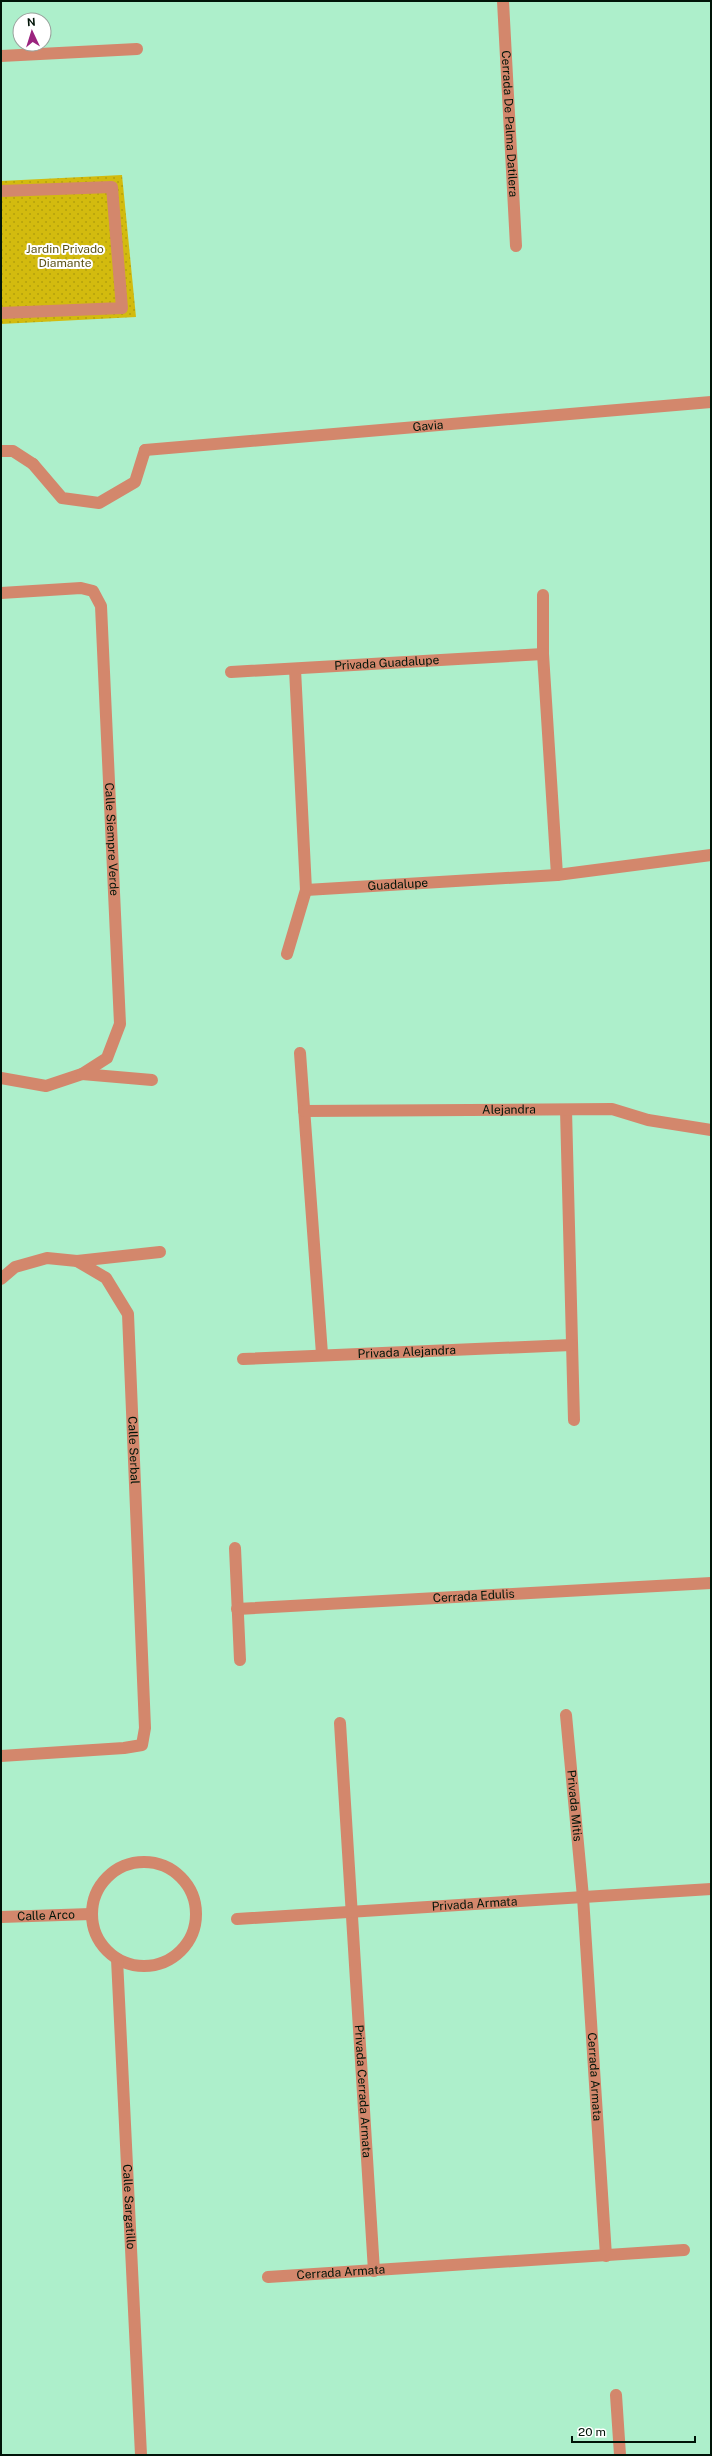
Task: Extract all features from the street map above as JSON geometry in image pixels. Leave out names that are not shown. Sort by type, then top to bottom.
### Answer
[{"type":"street","name":"Cerrada De Palma Datilera","points":[[503,1],[516,246]]},
{"type":"street","points":[[1,56],[137,49]]},
{"type":"street","points":[[1,191],[112,187],[122,308],[1,313]]},
{"type":"street","name":"Gavia","points":[[1,451],[13,451],[33,464],[62,498],[100,503],[135,482],[145,450],[711,402]]},
{"type":"street","name":"Calle Siempre Verde","points":[[1,593],[82,588],[93,591],[102,606],[120,1024],[107,1058],[82,1074],[46,1086],[1,1078]]},
{"type":"street","points":[[543,595],[543,654],[557,875]]},
{"type":"street","name":"Privada Guadalupe","points":[[231,672],[543,654]]},
{"type":"street","points":[[287,954],[306,890],[295,669]]},
{"type":"street","name":"Guadalupe","points":[[306,890],[557,875],[711,855]]},
{"type":"street","points":[[300,1053],[322,1354]]},
{"type":"street","name":"Calle Siempre Verde","points":[[82,1074],[152,1080]]},
{"type":"street","name":"Alejandra","points":[[304,1111],[612,1109],[648,1120],[711,1130]]},
{"type":"street","points":[[566,1110],[574,1420]]},
{"type":"street","points":[[77,1260],[160,1252]]},
{"type":"street","name":"Calle Serbal","points":[[1,1280],[14,1267],[48,1258],[77,1260],[106,1278],[128,1314],[145,1728],[142,1745],[124,1748],[1,1756]]},
{"type":"street","name":"Privada Alejandra","points":[[243,1359],[322,1354],[571,1345]]},
{"type":"street","points":[[235,1548],[240,1660]]},
{"type":"street","name":"Cerrada Edulis","points":[[237,1609],[711,1584]]},
{"type":"street","name":"Privada Mitis","points":[[566,1715],[583,1897]]},
{"type":"street","name":"Privada Cerrada Armata","points":[[340,1723],[374,2271]]},
{"type":"street","points":[[149,1862],[168,1867],[183,1878],[193,1894],[197,1912],[194,1931],[184,1947],[170,1960],[153,1966],[140,1966],[117,1959],[103,1948],[94,1932],[91,1914],[94,1897],[102,1881],[116,1869],[132,1863],[149,1862]]},
{"type":"street","name":"Privada Armata","points":[[237,1919],[711,1889]]},
{"type":"street","name":"Cerrada Armata","points":[[583,1897],[606,2256]]},
{"type":"street","name":"Calle Arco","points":[[1,1917],[91,1914]]},
{"type":"street","name":"Calle Sargatillo","points":[[117,1959],[141,2455]]},
{"type":"street","name":"Cerrada Armata","points":[[268,2278],[684,2250]]},
{"type":"street","points":[[616,2395],[620,2455]]},
{"type":"green space","name":"Jardin Privado Diamante","points":[[122,175],[136,317],[1,324],[1,181]]}]
